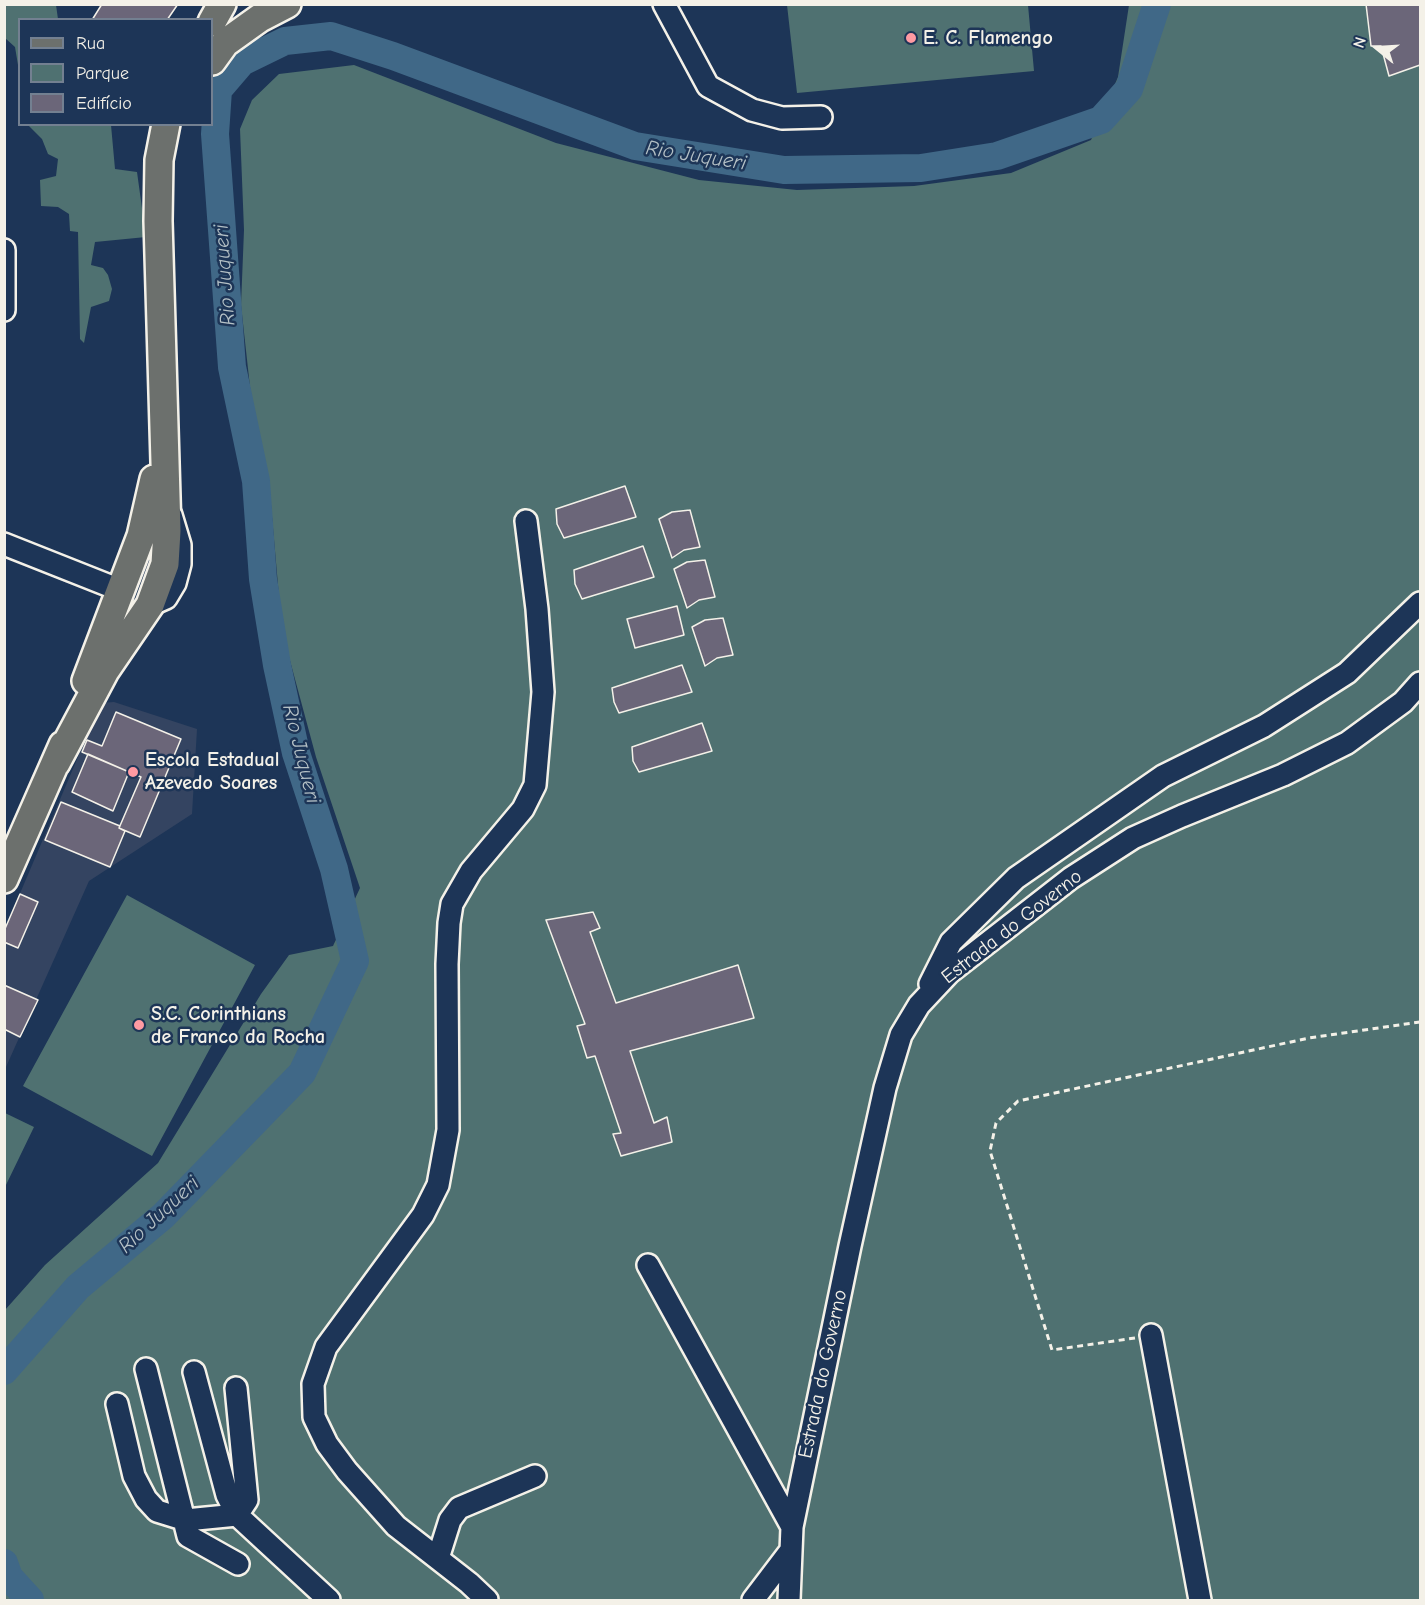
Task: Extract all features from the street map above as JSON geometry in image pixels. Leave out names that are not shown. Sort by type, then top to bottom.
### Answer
[{"type":"main road","points":[[213,20],[222,4]]},
{"type":"main road","points":[[213,60],[225,44],[260,18],[287,4]]},
{"type":"main road","points":[[56,763],[105,671],[150,605],[165,564],[167,531],[158,221],[159,160],[166,126]]},
{"type":"main road","points":[[158,221],[182,126]]},
{"type":"main road","points":[[4,879],[56,763],[150,505],[162,416]]},
{"type":"main road","points":[[105,671],[121,612],[120,590]]},
{"type":"street","points":[[664,4],[708,86],[752,110],[782,118],[821,117]]},
{"type":"street","points":[[4,250],[4,310]]},
{"type":"street","points":[[487,1600],[396,1526],[347,1471],[327,1444],[314,1417],[313,1384],[326,1347],[423,1215],[438,1185],[448,1130],[448,923],[453,904],[471,871],[523,809],[536,785],[543,692],[537,609],[526,521]]},
{"type":"street","points":[[4,544],[120,590]]},
{"type":"street","points":[[919,1005],[951,942],[1016,878],[1163,776],[1264,726],[1347,673],[1420,603]]},
{"type":"street","name":"Estrada do Governo","points":[[789,1600],[792,1527],[885,1088],[902,1035],[919,1005],[949,973],[1080,872],[1133,838],[1283,776],[1347,743],[1403,702],[1420,682]]},
{"type":"street","points":[[648,1265],[792,1527]]},
{"type":"street","points":[[1151,1335],[1200,1600]]},
{"type":"street","points":[[146,1369],[186,1520],[188,1536],[238,1564]]},
{"type":"street","points":[[194,1372],[227,1495],[237,1515],[329,1600]]},
{"type":"street","points":[[236,1388],[247,1500],[237,1515]]},
{"type":"street","points":[[117,1404],[134,1476],[146,1499],[157,1511],[186,1520],[237,1515]]},
{"type":"street","points":[[438,1558],[450,1520],[459,1508],[535,1476]]},
{"type":"street","points":[[753,1600],[791,1550]]},
{"type":"path","points":[[1151,1335],[1052,1350],[990,1151],[996,1123],[1018,1101],[1309,1038],[1420,1022]]},
{"type":"shaded area","name":"Escola Estadual Azevedo Soares","points":[[114,702],[197,729],[192,814],[89,881],[6,1067],[4,931],[101,703]]},
{"type":"green space","points":[[5,4],[56,5],[58,18],[18,18],[18,65],[15,47],[5,38]]},
{"type":"green space","name":"E. C. Flamengo","points":[[787,5],[1028,5],[1034,71],[797,93]]},
{"type":"green space","points":[[1129,5],[1420,5],[1420,1600],[5,1600],[5,1310],[45,1265],[158,1163],[261,994],[289,955],[333,946],[360,888],[316,757],[282,631],[269,482],[251,396],[241,305],[244,230],[240,129],[252,100],[279,74],[354,65],[556,143],[699,180],[797,190],[914,186],[1011,173],[1091,140],[1118,77]]},
{"type":"green space","points":[[29,126],[111,126],[115,169],[137,172],[146,237],[95,242],[91,265],[103,268],[108,275],[112,289],[109,301],[91,307],[84,343],[80,339],[78,232],[70,231],[69,214],[58,207],[41,206],[40,180],[56,176],[58,159],[48,154],[42,139]]},
{"type":"green space","name":"S.C. Corinthians de Franco da Rocha","points":[[127,895],[255,965],[152,1156],[23,1086]]},
{"type":"green space","points":[[5,1113],[34,1127],[5,1187]]},
{"type":"building","points":[[102,4],[178,4],[168,18],[93,18]]},
{"type":"building","points":[[1366,4],[1420,4],[1420,65],[1389,76],[1381,46],[1371,46]]},
{"type":"building","points":[[625,486],[636,517],[564,538],[557,524],[556,509]]},
{"type":"building","points":[[690,510],[700,547],[684,550],[672,558],[659,519],[672,512]]},
{"type":"building","points":[[643,546],[654,577],[582,599],[575,584],[574,570]]},
{"type":"building","points":[[705,560],[715,597],[699,600],[687,608],[674,569],[687,562]]},
{"type":"building","points":[[677,606],[684,635],[635,648],[627,619]]},
{"type":"building","points":[[723,618],[733,655],[717,658],[705,666],[692,627],[705,620]]},
{"type":"building","points":[[682,665],[692,692],[619,713],[614,702],[612,688]]},
{"type":"building","points":[[116,712],[181,739],[140,837],[119,828],[141,777],[82,752],[87,740],[102,746]]},
{"type":"building","points":[[702,723],[712,751],[639,772],[633,761],[632,747]]},
{"type":"building","points":[[88,754],[129,772],[113,811],[72,792]]},
{"type":"building","points":[[61,802],[120,826],[119,828],[125,831],[110,867],[45,840]]},
{"type":"building","points":[[20,894],[38,902],[18,948],[4,942],[4,931]]},
{"type":"building","points":[[593,912],[600,928],[590,932],[616,1003],[738,965],[754,1018],[630,1051],[654,1123],[667,1117],[672,1142],[621,1156],[613,1134],[621,1133],[595,1056],[587,1058],[577,1026],[585,1024],[546,920]]},
{"type":"building","points":[[4,985],[38,1000],[20,1037],[4,1029]]},
{"type":"waterway","name":"Rio Juqueri","points":[[4,1371],[78,1287],[163,1216],[302,1073],[355,961],[334,869],[296,753],[277,665],[263,579],[256,481],[232,367],[215,134],[218,90],[242,62],[285,41],[331,36],[393,56],[635,146],[784,170],[921,168],[997,156],[1101,120],[1129,89],[1157,4]]},
{"type":"waterway","name":"Rio Juqueri","points":[[4,1563],[9,1577],[30,1600]]},
{"type":"place","name":"E. C. Flamengo","points":[[911,38]]},
{"type":"place","name":"Escola Estadual Azevedo Soares","points":[[133,772]]},
{"type":"place","name":"S.C. Corinthians de Franco da Rocha","points":[[139,1025]]}]
